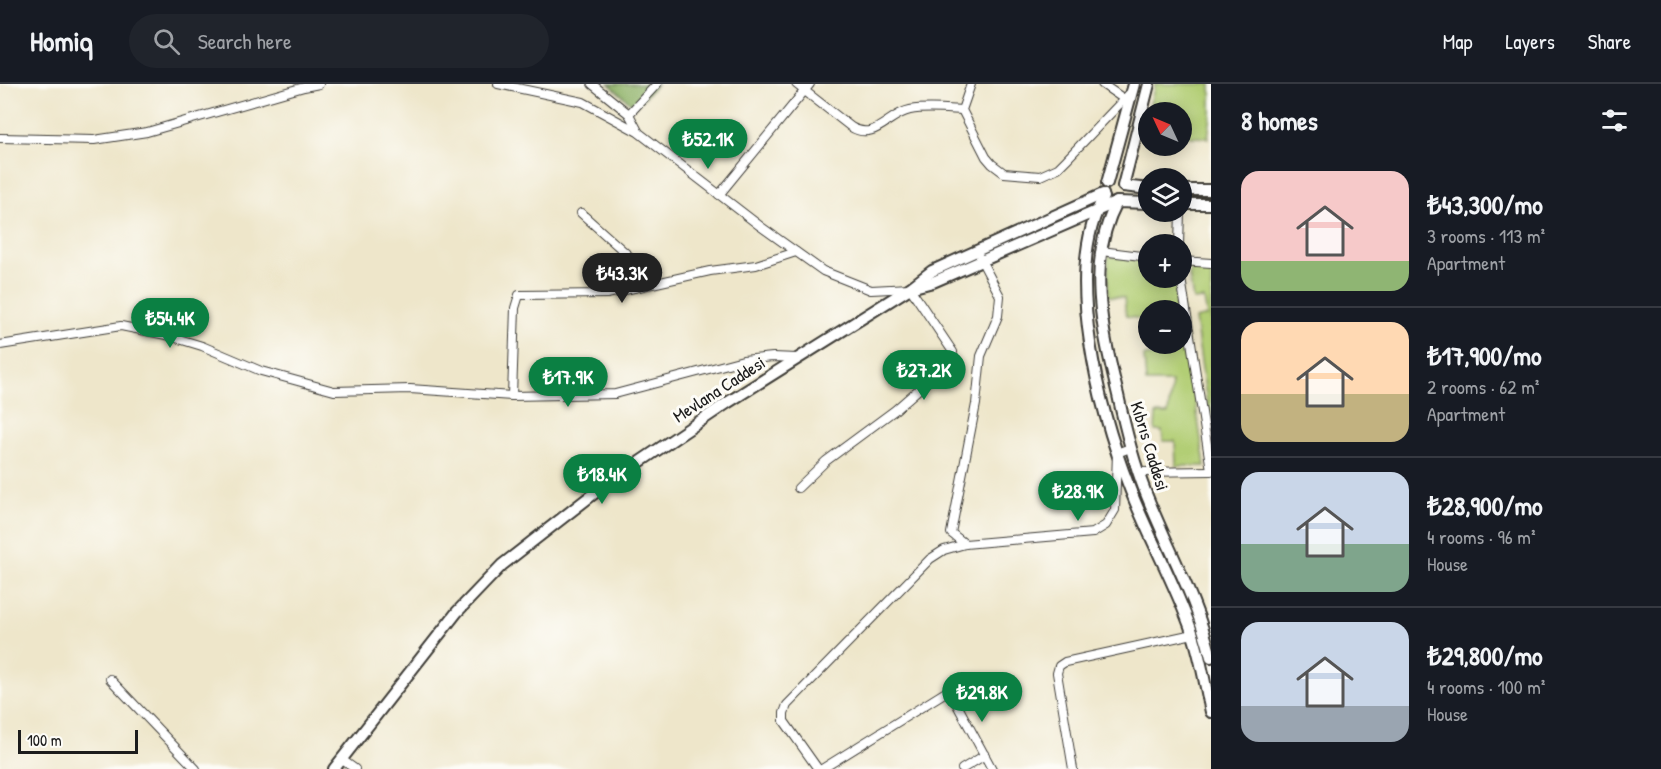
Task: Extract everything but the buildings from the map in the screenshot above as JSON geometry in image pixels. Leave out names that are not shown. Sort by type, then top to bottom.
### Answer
[{"type":"street","points":[[0,138],[94,140],[147,132],[319,84]]},
{"type":"street","points":[[498,84],[583,102],[638,132],[719,195],[824,271],[871,290],[910,288],[932,271],[1104,196]]},
{"type":"street","points":[[592,84],[629,114],[638,132]]},
{"type":"street","points":[[629,114],[657,84]]},
{"type":"street","points":[[796,84],[851,127],[861,132],[877,129],[903,111],[962,110]]},
{"type":"street","points":[[719,195],[810,84]]},
{"type":"street","points":[[971,84],[962,110],[992,164],[1004,172],[1040,176],[1058,168],[1133,87]]},
{"type":"street","points":[[1102,84],[1124,99]]},
{"type":"street","points":[[1104,196],[1111,203],[1117,202],[1124,196],[1123,186],[1149,84]]},
{"type":"street","points":[[1133,87],[1104,188],[1104,196],[1096,211],[1089,238],[1086,272],[1088,325],[1097,377],[1117,453],[1131,492],[1193,634],[1211,712]]},
{"type":"street","points":[[1107,183],[1114,181],[1123,186],[1138,188]]},
{"type":"street","points":[[1192,190],[1211,190]]},
{"type":"street","name":"Mevlana Caddesi","points":[[334,769],[457,612],[502,565],[601,488],[727,403],[910,288],[922,286],[983,262],[1117,202],[1138,203]]},
{"type":"street","name":"Kıbrıs Caddesi","points":[[1117,202],[1110,215],[1101,251],[1101,317],[1130,448],[1201,620],[1211,657]]},
{"type":"street","points":[[1192,204],[1211,204]]},
{"type":"street","points":[[580,213],[628,256],[634,264],[638,287]]},
{"type":"street","points":[[965,544],[951,533],[976,404],[981,356],[998,316],[1000,296],[977,251]]},
{"type":"street","points":[[1101,251],[1138,256]]},
{"type":"street","points":[[512,396],[515,308],[519,295],[607,294],[710,271],[756,265],[796,252]]},
{"type":"street","points":[[1192,262],[1211,263]]},
{"type":"street","points":[[798,488],[826,461],[896,410],[951,361],[952,352],[910,288]]},
{"type":"street","points":[[1139,472],[1211,471],[1183,288]]},
{"type":"street","points":[[0,345],[121,326],[166,334],[202,346],[261,371],[334,391],[410,389],[512,396],[615,394],[743,360],[773,357],[797,358]]},
{"type":"street","points":[[1117,453],[1130,448]]},
{"type":"street","points":[[992,769],[949,690],[820,769],[784,721],[787,705],[930,559],[944,550],[965,544],[1094,533],[1106,525],[1115,510],[1117,453]]},
{"type":"street","points":[[1073,769],[1057,673],[1059,666],[1065,662],[1193,634]]},
{"type":"street","points":[[110,679],[196,769]]},
{"type":"street","points":[[962,769],[985,755]]},
{"type":"street","points":[[341,759],[355,769]]},
{"type":"green space","points":[[609,84],[657,84],[635,107]]},
{"type":"green space","points":[[1155,84],[1211,84],[1208,138],[1192,137],[1192,102],[1151,102]]},
{"type":"green space","points":[[1108,256],[1138,259],[1138,288],[1179,288],[1180,300],[1138,300],[1138,318],[1126,316],[1124,298],[1108,296]]},
{"type":"green space","points":[[1192,268],[1211,268],[1211,432],[1195,319],[1207,316],[1204,299],[1193,300]]},
{"type":"green space","points":[[1188,354],[1205,466],[1176,466],[1175,441],[1163,441],[1162,431],[1155,431],[1156,414],[1168,414],[1172,382],[1146,382],[1144,356]]}]
